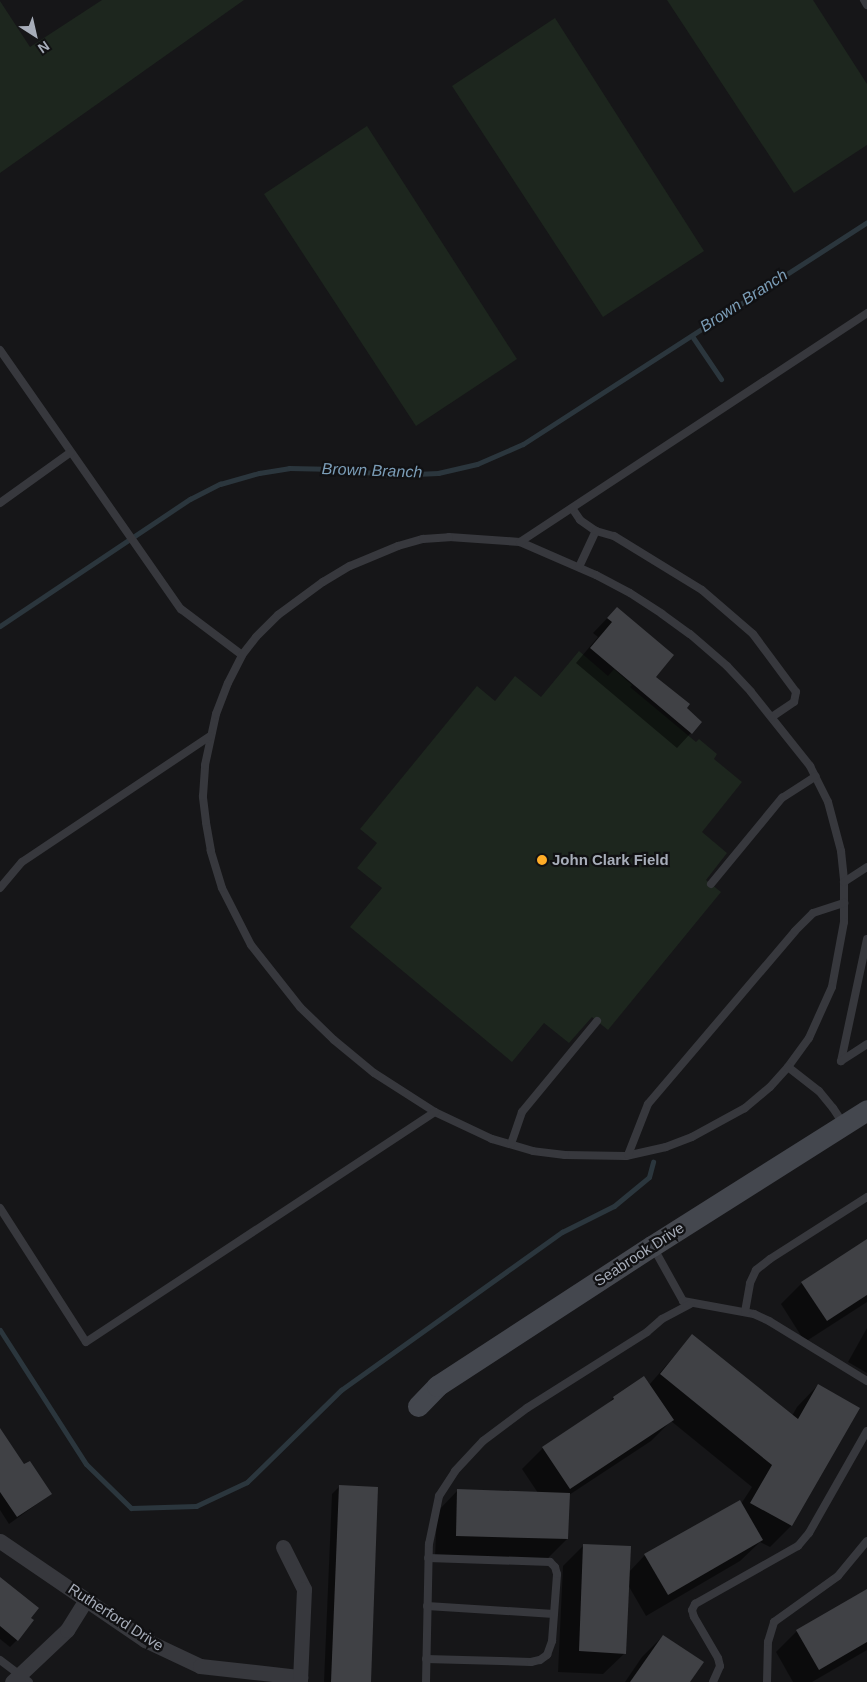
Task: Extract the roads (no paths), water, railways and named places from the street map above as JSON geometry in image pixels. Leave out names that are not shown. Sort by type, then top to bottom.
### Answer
[{"type":"street","name":"Seabrook Drive","points":[[418,1406],[437,1386],[652,1246],[867,1110]]},
{"type":"street","name":"Rutherford Drive","points":[[0,1541],[146,1640],[200,1666],[300,1679]]},
{"type":"street","points":[[283,1547],[304,1589],[300,1679]]},
{"type":"street","points":[[20,1680],[67,1630],[86,1599]]},
{"type":"lane","points":[[864,0],[867,5]]},
{"type":"lane","points":[[520,542],[867,313]]},
{"type":"lane","points":[[0,350],[181,610],[242,655]]},
{"type":"lane","points":[[0,503],[71,452]]},
{"type":"lane","points":[[572,508],[580,520],[596,531],[614,536],[702,590],[753,634],[796,692],[794,702],[772,716]]},
{"type":"lane","points":[[579,567],[596,531]]},
{"type":"lane","points":[[449,537],[471,537],[520,542],[579,567],[630,593],[690,634],[727,666],[772,716],[816,776],[828,802],[836,831],[844,882],[840,949],[832,987],[809,1038],[788,1067],[770,1087],[745,1108],[716,1125],[666,1147],[628,1155],[565,1155],[533,1151],[467,1129],[435,1112],[374,1073],[334,1040],[282,987],[251,945],[222,888],[211,851],[203,796],[204,765],[210,736],[228,683],[242,655],[262,631],[299,598],[329,578],[374,554],[423,539],[449,537]]},
{"type":"lane","points":[[0,888],[22,862],[210,736]]},
{"type":"lane","points":[[712,884],[782,798],[816,776]]},
{"type":"lane","points":[[844,882],[867,867]]},
{"type":"lane","points":[[628,1155],[648,1104],[795,931],[813,914],[844,903]]},
{"type":"lane","points":[[867,939],[841,1062],[867,1044]]},
{"type":"lane","points":[[511,1144],[522,1112],[597,1021]]},
{"type":"lane","points":[[788,1067],[819,1092],[844,1125]]},
{"type":"lane","points":[[0,1208],[86,1342],[435,1112]]},
{"type":"lane","points":[[745,1312],[750,1283],[756,1270],[867,1197]]},
{"type":"lane","points":[[652,1246],[683,1301],[690,1304],[745,1312],[769,1321],[867,1381]]},
{"type":"lane","points":[[426,1682],[429,1544],[439,1496],[455,1471],[483,1441],[527,1408],[647,1332],[662,1318],[690,1304]]},
{"type":"lane","points":[[713,1682],[720,1666],[718,1658],[694,1617],[692,1610],[695,1604],[798,1546],[809,1533],[867,1432]]},
{"type":"lane","points":[[767,1682],[768,1642],[774,1622],[838,1576],[867,1541]]},
{"type":"lane","points":[[426,1659],[531,1662],[540,1660],[547,1655],[551,1647],[557,1574],[555,1567],[550,1562],[428,1558]]},
{"type":"lane","points":[[427,1606],[554,1614]]},
{"type":"lane","points":[[0,1660],[20,1680]]},
{"type":"waterway","name":"Brown Branch","points":[[0,626],[190,499],[220,484],[259,473],[289,468],[337,469],[393,475],[438,473],[477,464],[523,444],[867,222]]},
{"type":"waterway","points":[[692,336],[721,379]]},
{"type":"waterway","points":[[0,1330],[86,1464],[131,1508],[196,1506],[247,1482],[341,1390],[562,1232],[614,1206],[649,1177],[653,1162]]},
{"type":"place","name":"John Clark Field","points":[[542,860]]}]
